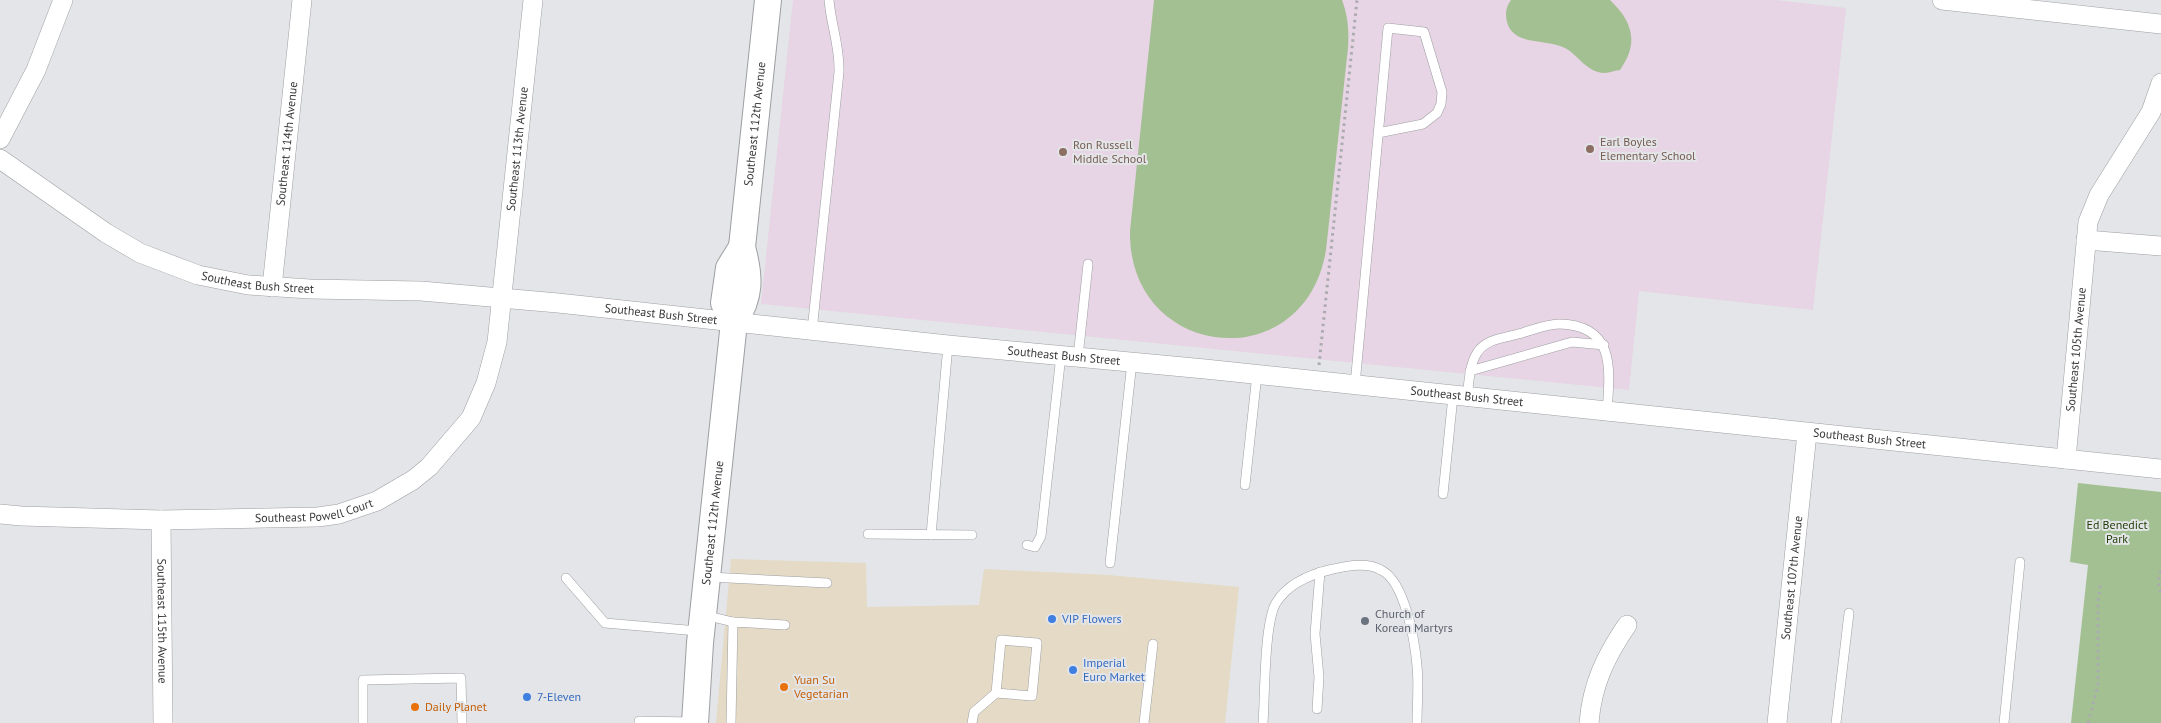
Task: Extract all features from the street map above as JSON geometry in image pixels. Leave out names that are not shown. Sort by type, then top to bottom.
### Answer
[{"type":"street","points":[[0,139],[36,70],[63,0]]},
{"type":"street","name":"Southeast 114th Avenue","points":[[272,287],[302,0]]},
{"type":"street","name":"Southeast 113th Avenue","points":[[501,298],[533,0]]},
{"type":"street","name":"Southeast 112th Avenue","points":[[695,722],[702,623],[734,322],[724,304],[729,268],[742,248],[768,0]]},
{"type":"street","points":[[1942,0],[2161,24]]},
{"type":"street","name":"Southeast 105th Avenue","points":[[2066,459],[2088,222],[2099,195],[2151,112],[2161,83]]},
{"type":"street","name":"Southeast Bush Street","points":[[0,158],[106,233],[140,253],[172,266],[211,278],[272,287],[421,291],[501,298],[948,345],[1257,374],[1460,397],[2161,469]]},
{"type":"street","points":[[2086,240],[2161,246]]},
{"type":"street","name":"Southeast Powell Court","points":[[0,514],[161,520],[318,517],[332,515],[377,501],[413,480],[429,467],[471,418],[486,383],[497,342],[501,298]]},
{"type":"street","name":"Southeast 107th Avenue","points":[[1777,723],[1807,433]]},
{"type":"street","name":"Southeast 115th Avenue","points":[[161,520],[163,723]]},
{"type":"street","points":[[1589,723],[1597,680],[1608,653],[1627,625]]},
{"type":"lane","points":[[812,331],[840,54],[830,18],[829,0]]},
{"type":"lane","points":[[1355,385],[1378,133],[1388,28],[1424,32],[1442,92],[1442,104],[1437,113],[1423,124],[1378,133]]},
{"type":"lane","points":[[1027,545],[1035,547],[1041,536],[1069,356],[1082,312],[1088,264]]},
{"type":"lane","points":[[1443,494],[1460,397],[1478,352],[1488,342],[1557,324],[1576,326],[1592,333],[1604,345],[1610,368],[1607,412]]},
{"type":"lane","points":[[1470,371],[1572,342],[1604,345]]},
{"type":"lane","points":[[931,535],[948,345]]},
{"type":"lane","points":[[1110,563],[1132,362]]},
{"type":"lane","points":[[1245,485],[1257,374]]},
{"type":"lane","points":[[868,534],[972,535]]},
{"type":"lane","points":[[2004,723],[2020,562]]},
{"type":"lane","points":[[1263,723],[1269,632],[1276,604],[1290,586],[1320,572],[1346,566],[1369,565],[1383,570],[1399,588],[1408,620],[1417,666],[1417,723]]},
{"type":"lane","points":[[1317,709],[1319,677],[1315,634],[1320,572]]},
{"type":"lane","points":[[707,577],[826,583]]},
{"type":"lane","points":[[566,578],[605,623],[733,622],[785,625]]},
{"type":"lane","points":[[1836,723],[1849,613]]},
{"type":"lane","points":[[731,723],[733,622]]},
{"type":"lane","points":[[972,723],[974,712],[996,693],[1001,640],[1036,643],[1032,696],[996,693]]},
{"type":"lane","points":[[1144,723],[1153,644]]},
{"type":"lane","points":[[363,723],[362,680],[461,678],[462,723]]},
{"type":"lane","points":[[638,723],[639,721],[695,722]]},
{"type":"path","points":[[1317,381],[1357,0]]},
{"type":"path","points":[[2161,571],[2158,582],[2161,594]]},
{"type":"path","points":[[2088,723],[2098,685],[2098,600],[2101,583]]},
{"type":"shaded area","points":[[793,0],[1775,0],[1846,8],[1813,310],[1639,291],[1629,390],[761,304]]},
{"type":"shaded area","points":[[731,559],[866,563],[867,607],[979,605],[984,569],[1108,575],[1239,587],[1225,723],[716,723]]},
{"type":"green space","points":[[1154,0],[1342,0],[1346,12],[1348,48],[1326,250],[1311,292],[1286,320],[1254,335],[1219,338],[1186,328],[1157,307],[1137,274],[1130,231]]},
{"type":"green space","points":[[1511,0],[1610,0],[1624,16],[1631,33],[1630,51],[1626,60],[1620,70],[1607,73],[1598,72],[1586,66],[1571,52],[1560,46],[1522,38],[1510,29],[1507,22],[1506,10]]},
{"type":"green space","name":"Ed Benedict Park","points":[[2078,483],[2161,492],[2161,723],[2071,723],[2088,565],[2070,562]]},
{"type":"place","name":"Earl Boyles Elementary School","points":[[1590,149]]},
{"type":"place","name":"Ron Russell Middle School","points":[[1063,152]]},
{"type":"place","name":"VIP Flowers","points":[[1052,619]]},
{"type":"place","name":"Church of Korean Martyrs","points":[[1365,621]]},
{"type":"place","name":"Imperial Euro Market","points":[[1073,670]]},
{"type":"place","name":"Yuan Su Vegetarian","points":[[784,687]]},
{"type":"place","name":"7-Eleven","points":[[527,697]]},
{"type":"place","name":"Daily Planet","points":[[415,707]]}]
